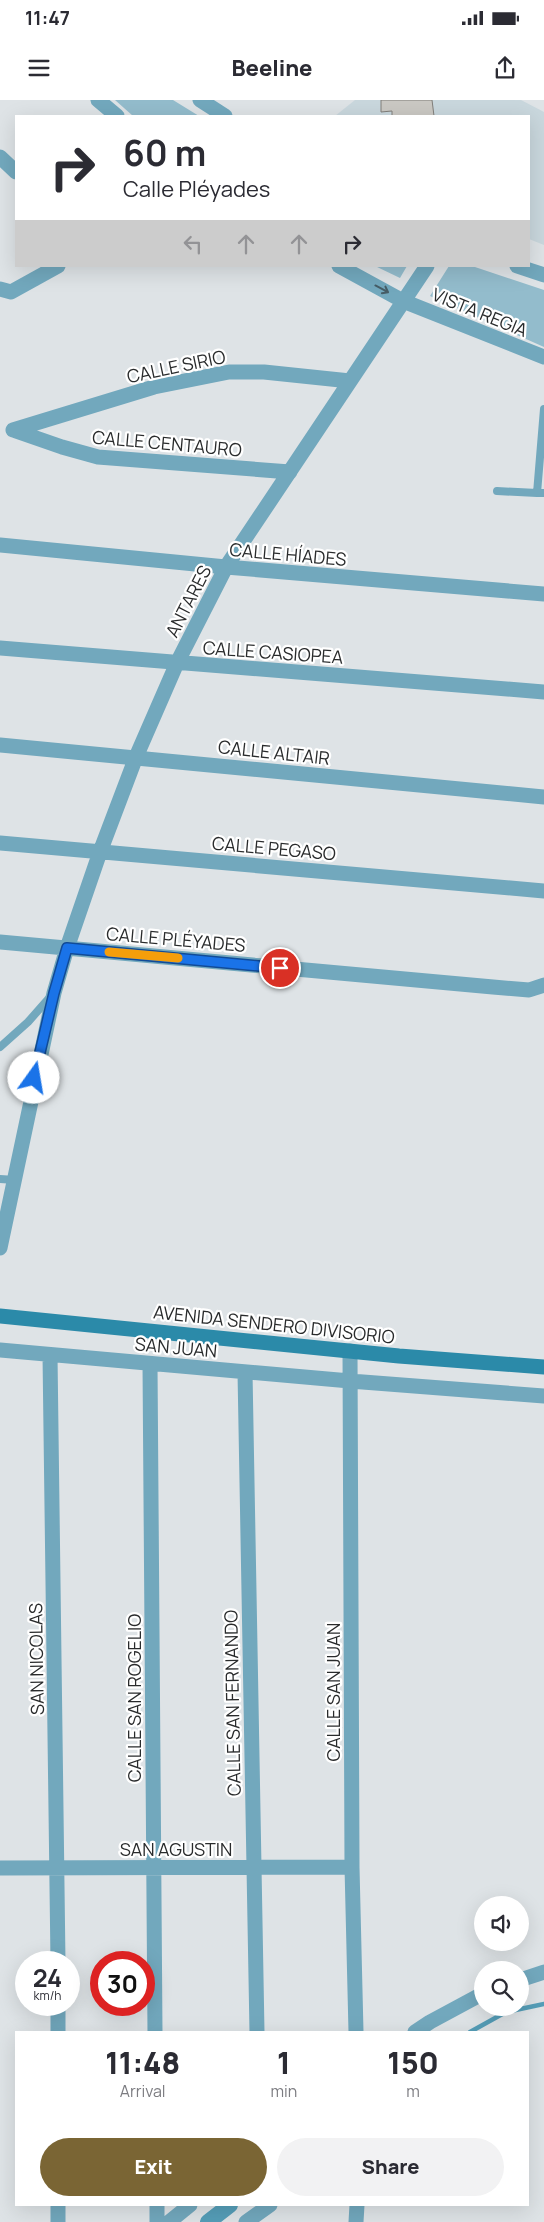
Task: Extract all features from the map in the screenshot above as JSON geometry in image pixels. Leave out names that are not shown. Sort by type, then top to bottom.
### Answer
[{"type":"street","points":[[98,100],[116,115]]},
{"type":"street","points":[[200,100],[223,115]]},
{"type":"street","points":[[0,157],[15,171]]},
{"type":"street","points":[[0,289],[11,292],[56,267]]},
{"type":"street","name":"VISTA REGIA","points":[[341,267],[403,301],[544,357]]},
{"type":"street","name":"VISTA REGIA","points":[[403,301],[426,267]]},
{"type":"street","points":[[520,267],[544,275]]},
{"type":"street","name":"ANTARES","points":[[0,1248],[7,1179],[23,1132],[54,993],[67,948],[100,852],[136,757],[178,663],[226,568],[403,301]]},
{"type":"street","name":"CALLE SIRIO","points":[[13,430],[154,386],[229,372],[264,372],[350,381]]},
{"type":"street","name":"CALLE CENTAURO","points":[[13,430],[62,448],[98,457],[290,472]]},
{"type":"street","name":"CALLE HÍADES","points":[[0,545],[226,568],[544,594]]},
{"type":"street","name":"CALLE CASIOPEA","points":[[0,648],[544,692]]},
{"type":"street","name":"CALLE ALTAIR","points":[[0,745],[544,797]]},
{"type":"street","name":"CALLE PEGASO","points":[[0,843],[544,891]]},
{"type":"street","name":"CALLE PLÉYADES","points":[[0,942],[529,990],[544,985]]},
{"type":"street","name":"AVENIDA SENDERO DIVISORIO","points":[[0,1316],[350,1351],[544,1367]]},
{"type":"street","name":"SAN JUAN","points":[[0,1350],[350,1381]]},
{"type":"street","name":"CALLE SAN JUAN","points":[[350,1351],[352,1867],[356,2031]]},
{"type":"street","name":"SAN NICOLAS","points":[[50,1355],[58,1951]]},
{"type":"street","name":"CALLE SAN ROGELIO","points":[[150,1364],[155,2031]]},
{"type":"street","name":"CALLE SAN FERNANDO","points":[[245,1372],[257,2031]]},
{"type":"street","points":[[350,1381],[544,1396]]},
{"type":"street","name":"SAN AGUSTIN","points":[[0,1868],[352,1867]]},
{"type":"street","points":[[529,1977],[544,1972]]},
{"type":"street","points":[[416,2031],[474,1998]]},
{"type":"street","points":[[58,2016],[58,2031]]},
{"type":"street","points":[[58,2206],[58,2222]]},
{"type":"street","points":[[157,2206],[157,2222]]},
{"type":"street","points":[[169,2222],[189,2206]]},
{"type":"street","points":[[251,2220],[269,2206]]},
{"type":"street","points":[[356,2206],[356,2222]]},
{"type":"lane","points":[[497,491],[540,493],[544,409]]},
{"type":"lane","points":[[0,1047],[28,1022],[54,993]]},
{"type":"shaded area","points":[[115,100],[173,100],[197,115],[132,115]]},
{"type":"shaded area","points":[[355,100],[521,100],[544,112],[544,245],[530,239],[530,115],[336,115]]},
{"type":"shaded area","points":[[377,267],[406,267],[400,278]]},
{"type":"shaded area","points":[[448,267],[475,267],[544,290],[544,347],[430,296]]},
{"type":"building","points":[[381,100],[432,100],[434,115],[392,115],[392,111],[381,112]]},
{"type":"waterway","points":[[472,2031],[506,2012],[544,2004]]},
{"type":"waterway","points":[[208,2222],[229,2206]]},
{"type":"slow traffic","points":[[109,952],[178,958]]},
{"type":"route","points":[[34,1078],[54,993],[67,948],[280,968]]}]
